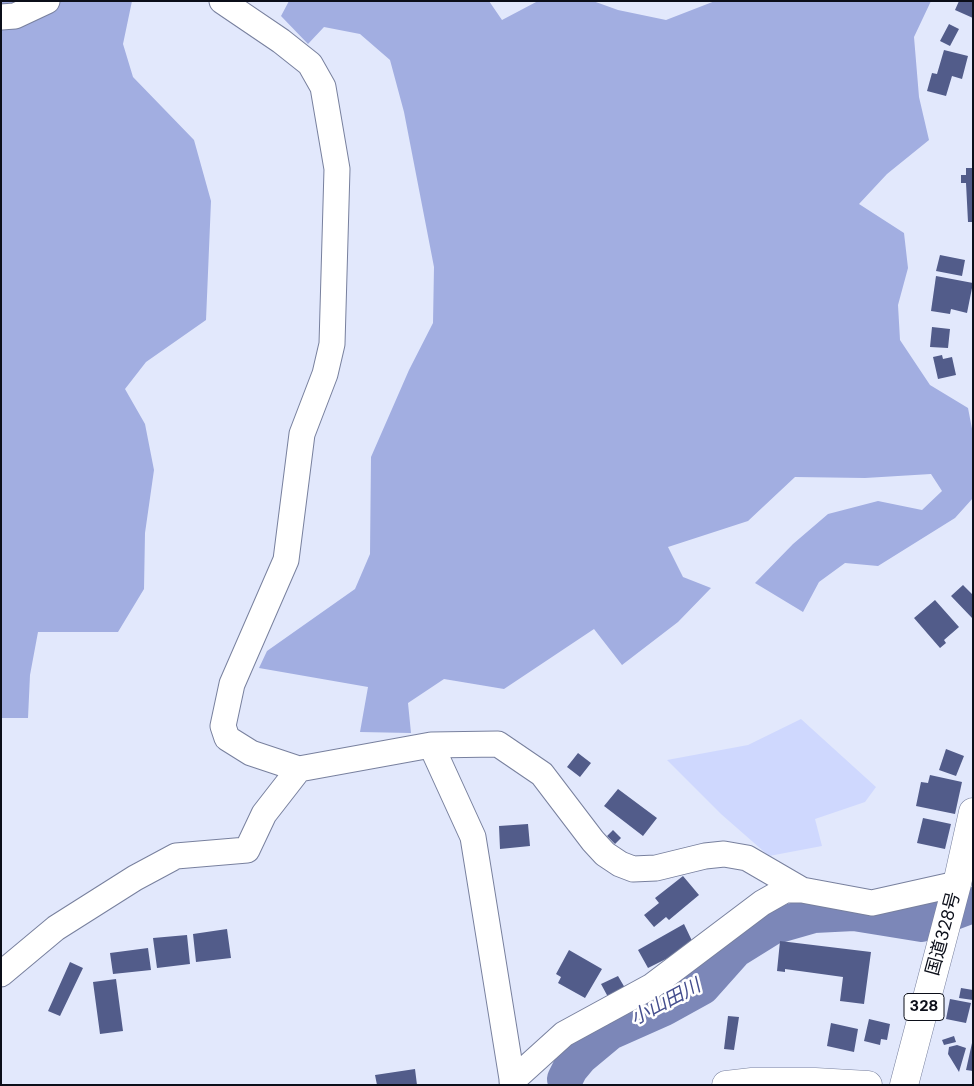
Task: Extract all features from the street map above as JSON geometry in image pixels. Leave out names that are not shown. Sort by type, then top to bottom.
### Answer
[{"type":"highway","name":"国道328号","points":[[904,1085],[955,890],[973,812]]},
{"type":"highway","points":[[726,1085],[752,1082],[868,1085]]},
{"type":"street","points":[[1,17],[15,16],[47,1]]},
{"type":"street","points":[[222,1],[281,41],[310,64],[323,87],[337,169],[332,344],[325,374],[302,434],[286,560],[232,684],[223,726],[227,738],[236,746],[299,770],[431,745],[498,744],[542,774],[593,841],[605,854],[620,864],[633,869],[656,868],[705,856],[724,854],[747,858],[802,890]]},
{"type":"street","points":[[431,745],[474,837],[512,1083]]},
{"type":"street","points":[[1,974],[56,928],[134,878],[176,856],[247,850],[264,814],[299,770]]},
{"type":"street","points":[[512,1083],[564,1034],[652,986],[762,902],[785,890],[802,890],[872,903],[955,890]]},
{"type":"shaded area","points":[[1,1],[132,1],[123,44],[133,77],[194,140],[211,201],[206,320],[146,362],[125,389],[145,424],[154,470],[145,533],[144,589],[118,632],[38,632],[30,675],[28,718],[1,718]]},
{"type":"shaded area","points":[[289,1],[489,1],[502,20],[538,1],[593,1],[618,10],[666,20],[715,1],[931,1],[914,37],[919,97],[929,140],[887,174],[859,204],[904,233],[908,268],[898,305],[900,340],[930,385],[968,408],[973,434],[973,498],[955,518],[878,566],[845,563],[819,582],[803,612],[755,583],[793,544],[828,514],[878,501],[922,510],[942,491],[931,474],[865,478],[795,477],[748,521],[668,547],[683,577],[711,588],[678,622],[622,665],[594,629],[504,689],[444,679],[408,703],[411,733],[360,732],[368,687],[259,668],[267,651],[355,589],[370,554],[371,457],[409,370],[433,323],[434,267],[404,112],[390,60],[360,34],[324,27],[308,44],[281,16]]},
{"type":"shaded area","points":[[801,719],[876,787],[865,802],[815,819],[822,846],[769,856],[721,814],[667,760],[748,745]]},
{"type":"building","points":[[959,1],[973,1],[973,18],[955,10]]},
{"type":"building","points":[[949,24],[959,29],[950,46],[940,41]]},
{"type":"building","points":[[944,50],[968,56],[962,79],[952,76],[946,96],[927,91],[932,73],[937,74]]},
{"type":"building","points":[[966,168],[972,168],[973,222],[968,222],[966,183],[961,183],[961,175],[966,175]]},
{"type":"building","points":[[940,255],[965,260],[962,276],[936,271]]},
{"type":"building","points":[[936,276],[973,283],[967,313],[951,309],[950,314],[931,311]]},
{"type":"building","points":[[932,327],[950,329],[948,348],[930,347]]},
{"type":"building","points":[[942,355],[943,359],[952,357],[956,375],[938,379],[933,357]]},
{"type":"building","points":[[963,585],[973,595],[973,619],[951,596]]},
{"type":"building","points":[[935,600],[959,627],[944,640],[946,643],[940,648],[914,618]]},
{"type":"building","points":[[946,749],[964,756],[956,776],[939,770]]},
{"type":"building","points":[[578,753],[591,763],[580,777],[567,767]]},
{"type":"building","points":[[930,775],[962,782],[955,814],[916,806],[921,782],[928,783]]},
{"type":"building","points":[[618,789],[657,818],[643,836],[604,806]]},
{"type":"building","points":[[923,818],[951,824],[945,849],[917,843]]},
{"type":"building","points":[[528,824],[530,846],[500,849],[499,826]]},
{"type":"building","points":[[613,830],[621,838],[615,844],[607,836]]},
{"type":"building","points":[[683,876],[699,895],[669,920],[666,917],[654,927],[644,915],[659,903],[655,898]]},
{"type":"building","points":[[684,924],[694,945],[648,968],[638,950]]},
{"type":"building","points":[[227,929],[231,958],[196,962],[193,934]]},
{"type":"building","points":[[187,935],[190,964],[157,968],[153,938]]},
{"type":"building","points":[[780,941],[871,952],[864,1004],[840,1001],[843,977],[785,969],[785,972],[777,971]]},
{"type":"building","points":[[148,948],[151,970],[113,974],[110,953]]},
{"type":"building","points":[[569,950],[602,969],[585,998],[558,983],[561,977],[556,974]]},
{"type":"building","points":[[70,962],[83,968],[60,1016],[48,1011]]},
{"type":"building","points":[[618,976],[625,988],[608,997],[601,984]]},
{"type":"building","points":[[116,979],[123,1031],[100,1034],[93,982]]},
{"type":"building","points":[[961,988],[973,990],[973,1000],[959,998]]},
{"type":"building","points":[[950,999],[971,1003],[966,1023],[946,1019]]},
{"type":"building","points":[[728,1016],[739,1017],[734,1050],[724,1049]]},
{"type":"building","points":[[869,1019],[890,1024],[887,1040],[881,1039],[880,1045],[864,1041]]},
{"type":"building","points":[[831,1023],[858,1029],[854,1052],[827,1046]]},
{"type":"building","points":[[954,1036],[956,1042],[944,1045],[942,1040]]},
{"type":"building","points":[[973,1043],[973,1071],[966,1070]]},
{"type":"building","points":[[957,1045],[966,1048],[959,1072],[948,1054],[949,1047]]},
{"type":"building","points":[[415,1069],[417,1085],[377,1085],[375,1075]]},
{"type":"waterway","name":"小山田川","points":[[565,1079],[570,1069],[580,1057],[610,1032],[664,1008],[702,987],[735,950],[772,927],[814,915],[854,913],[922,924],[973,905]]}]
